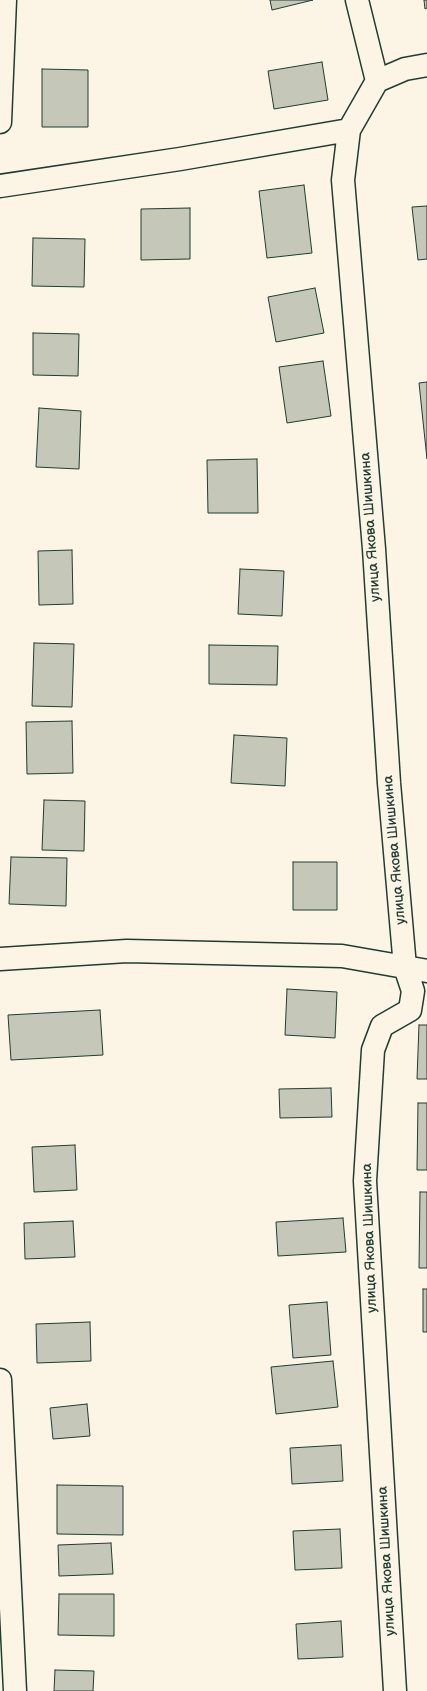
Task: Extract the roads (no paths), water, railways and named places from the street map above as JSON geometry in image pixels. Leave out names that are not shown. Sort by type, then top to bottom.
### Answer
[{"type":"street","points":[[0,122],[1,65],[5,0]]},
{"type":"street","points":[[357,0],[377,81],[405,68],[427,65]]},
{"type":"street","name":"улица Якова Шишкина","points":[[377,81],[349,130],[343,180],[374,549],[389,783],[405,967],[413,990],[410,1010],[382,1026],[373,1050],[365,1181],[395,1691]]},
{"type":"street","points":[[0,186],[180,159],[349,130]]},
{"type":"street","points":[[0,959],[127,951],[342,956],[427,971]]},
{"type":"street","points":[[0,1380],[15,1691]]}]
